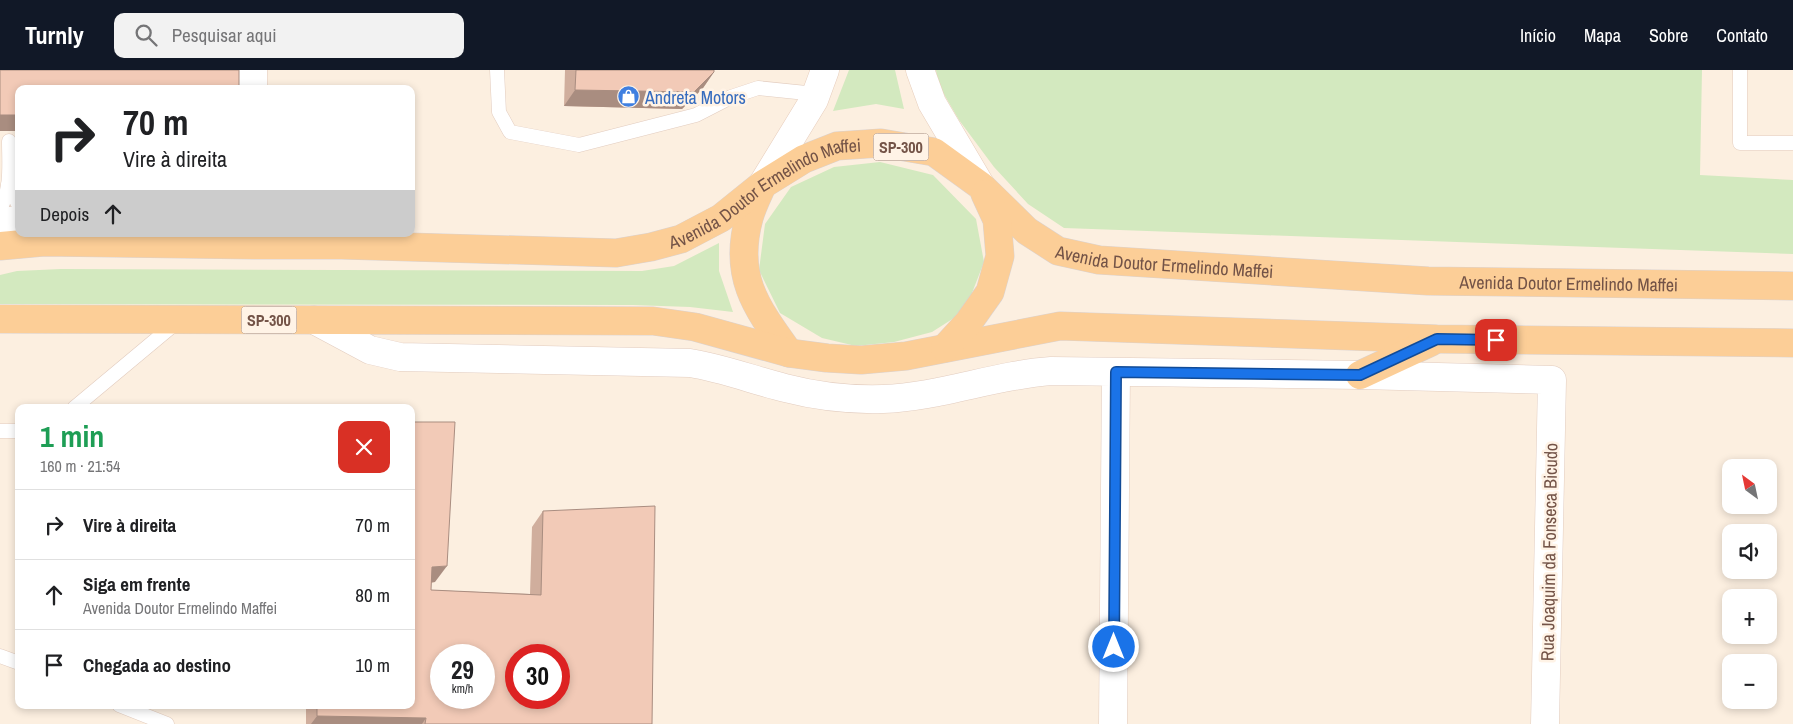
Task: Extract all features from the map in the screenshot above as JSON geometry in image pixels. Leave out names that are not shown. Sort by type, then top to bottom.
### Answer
[{"type":"main road","name":"Avenida Doutor Ermelindo Maffei","points":[[0,246],[44,242],[130,239],[254,240],[342,245],[616,252],[651,247],[681,239],[721,218],[762,185],[804,159],[837,146],[881,143],[934,152],[981,186],[1027,231],[1058,251],[1099,260],[1428,281],[1787,285]]},
{"type":"main road","points":[[762,185],[749,218],[743,248],[744,272],[751,295],[789,353]]},
{"type":"main road","points":[[945,348],[968,323],[990,292],[1000,256],[997,220],[981,186]]},
{"type":"main road","name":"SP-300","points":[[0,319],[653,321],[695,327],[789,353],[861,360],[906,356],[1060,326],[1437,339],[1793,343]]},
{"type":"main road","points":[[1360,375],[1437,339]]},
{"type":"street","points":[[253,70],[253,85]]},
{"type":"street","points":[[920,70],[932,103],[981,186]]},
{"type":"street","points":[[762,185],[814,100],[821,82]]},
{"type":"street","points":[[0,221],[15,221]]},
{"type":"street","points":[[314,320],[370,350],[400,357],[690,363],[706,365],[786,389],[842,397],[883,399],[931,394],[1028,372],[1051,371],[1360,375]]},
{"type":"street","points":[[1113,724],[1116,372]]},
{"type":"street","name":"Rua Joaquim da Fonseca Bicudo","points":[[1360,375],[1552,380],[1545,724]]},
{"type":"lane","points":[[497,70],[499,112],[510,132],[579,145],[696,115],[731,97],[758,88],[821,82]]},
{"type":"lane","points":[[1740,70],[1740,143],[1793,144]]},
{"type":"lane","points":[[0,209],[6,198],[8,184],[9,140]]},
{"type":"lane","points":[[8,184],[15,198]]},
{"type":"lane","points":[[79,404],[180,320]]},
{"type":"lane","points":[[0,431],[15,431]]},
{"type":"lane","points":[[0,656],[15,662]]},
{"type":"lane","points":[[129,709],[167,724]]},
{"type":"green space","points":[[849,70],[895,70],[904,109],[876,104],[833,111]]},
{"type":"green space","points":[[936,70],[1702,70],[1700,175],[1793,180],[1793,254],[1064,228],[1028,204],[994,167],[959,120],[938,84]]},
{"type":"green space","points":[[880,162],[933,175],[976,219],[984,262],[965,311],[932,332],[894,342],[856,346],[822,338],[780,313],[759,270],[765,224],[791,187],[834,167]]},
{"type":"green space","points":[[719,243],[719,271],[733,312],[690,307],[633,305],[0,304],[0,275],[17,271],[61,269],[642,271],[674,266]]},
{"type":"building","points":[[0,70],[239,70],[239,85],[15,85],[15,115],[0,115]]},
{"type":"building","points":[[576,70],[714,70],[714,72],[694,92],[575,90]]},
{"type":"building","points":[[415,422],[455,422],[447,566],[432,567],[431,590],[541,595],[543,511],[655,506],[652,724],[425,724],[426,718],[317,716],[317,709],[415,709]]},
{"type":"place","name":"Andreta Motors","points":[[629,97]]},
{"type":"route","points":[[1114,647],[1116,372],[1360,375],[1437,339],[1496,340]]}]
